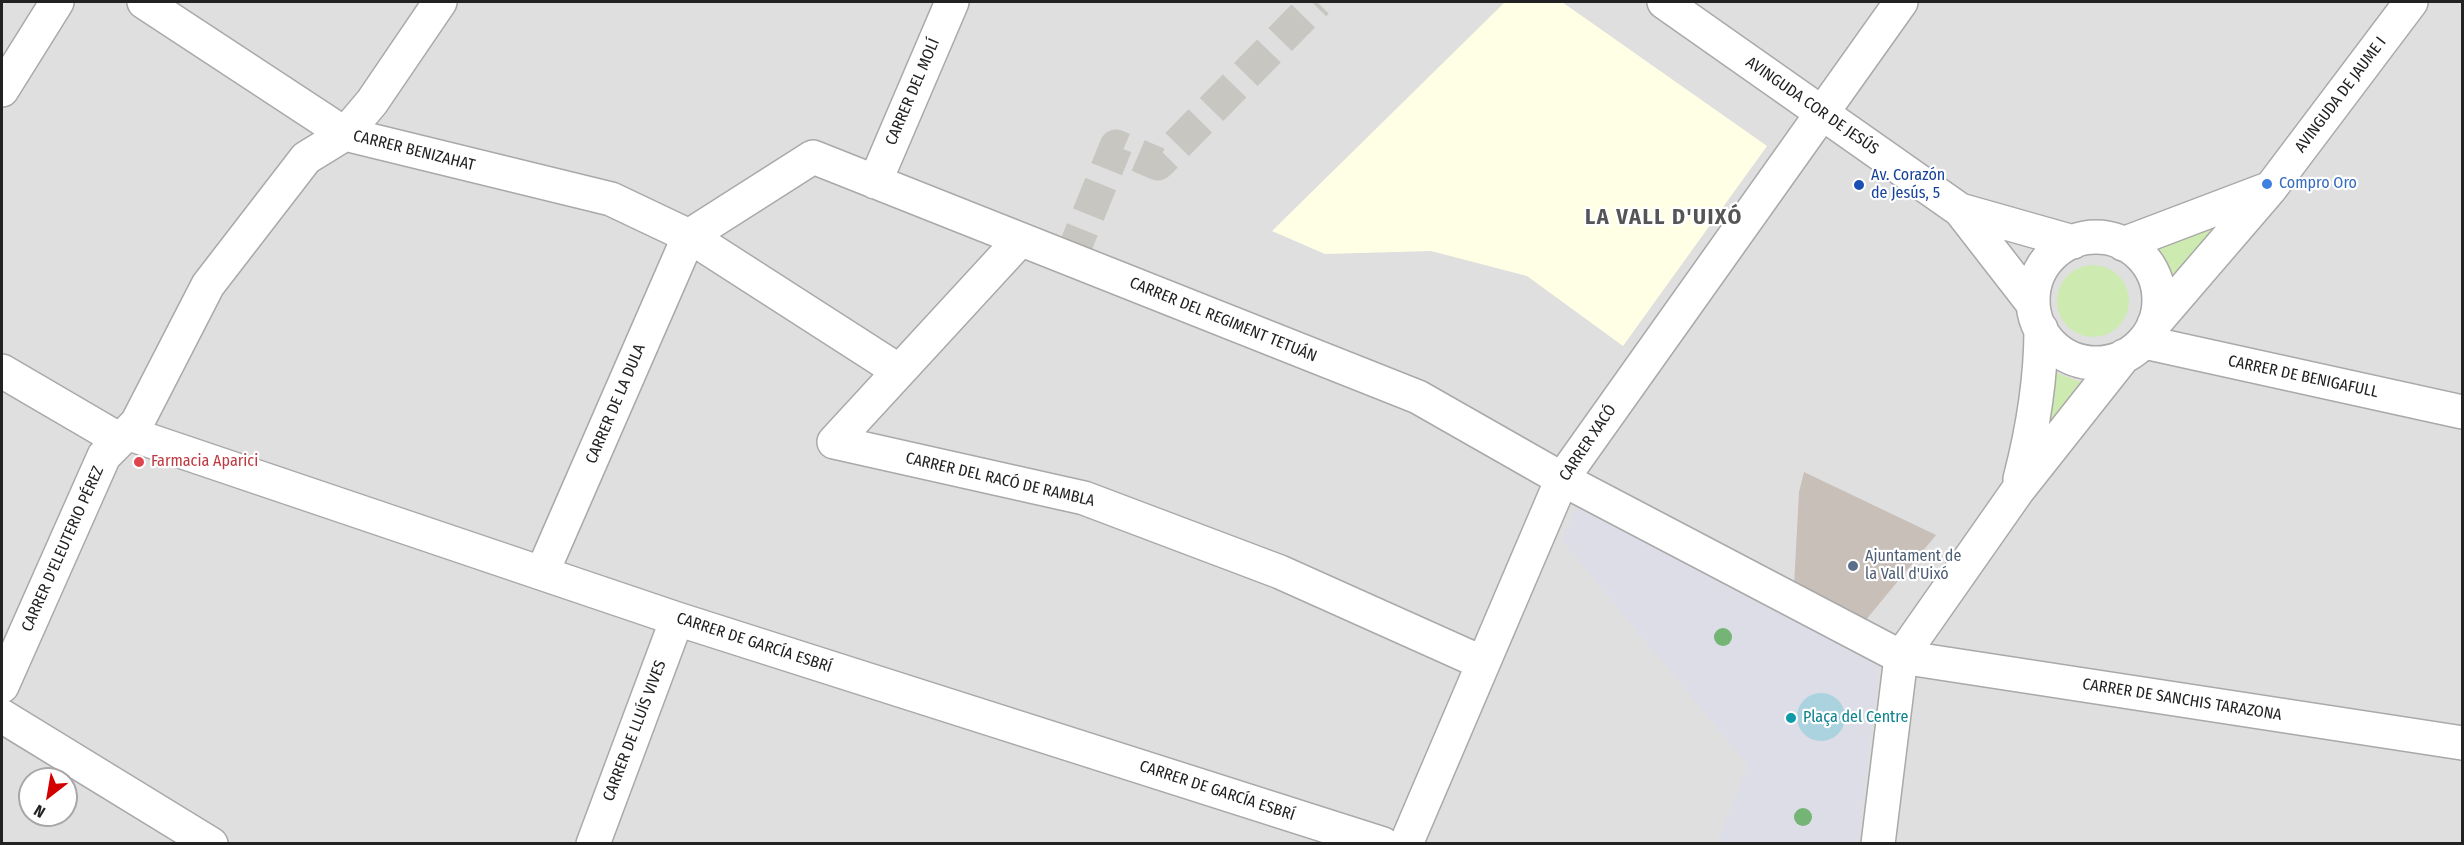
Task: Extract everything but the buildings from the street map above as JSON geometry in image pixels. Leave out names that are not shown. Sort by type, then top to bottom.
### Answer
[{"type":"street","points":[[2,90],[57,2]]},
{"type":"street","name":"CARRER BENIZAHAT","points":[[144,2],[345,134],[611,200],[689,236],[899,371]]},
{"type":"street","name":"CARRER D'ELEUTERIO PÉREZ","points":[[2,686],[104,456],[137,423],[208,285],[306,158],[345,134],[372,102],[440,2]]},
{"type":"street","name":"CARRER DEL MOLÍ","points":[[875,182],[952,2]]},
{"type":"street","name":"AVINGUDA COR DE JESÚS","points":[[1664,2],[1960,210],[2037,317]]},
{"type":"street","name":"CARRER XACÓ","points":[[1406,843],[1562,479],[1901,2]]},
{"type":"street","name":"AVINGUDA DE JAUME I","points":[[1901,657],[2018,490],[2141,340],[2270,189],[2404,4]]},
{"type":"street","name":"CARRER DEL REGIMENT TETUÁN","points":[[689,236],[813,157],[1418,397],[1562,479]]},
{"type":"street","points":[[2123,244],[2270,189]]},
{"type":"street","name":"AVINGUDA COR DE JESÚS","points":[[1960,210],[2073,242]]},
{"type":"street","name":"CARRER DE LA DULA","points":[[542,573],[689,236]]},
{"type":"street","points":[[2090,238],[2106,238],[2123,244],[2139,254],[2151,269],[2157,286],[2159,305],[2141,340],[2104,363],[2084,362],[2064,355],[2049,342],[2037,317],[2035,284],[2043,266],[2056,252],[2073,242],[2090,238]]},
{"type":"street","name":"CARRER DEL RACÓ DE RAMBLA","points":[[1020,240],[834,442],[1084,498],[1280,572],[1483,663]]},
{"type":"street","name":"AVINGUDA DE JAUME I","points":[[2018,490],[2032,432],[2041,367],[2037,317]]},
{"type":"street","name":"CARRER DE BENIGAFULL","points":[[2141,340],[2463,412]]},
{"type":"street","name":"CARRER DE GARCÍA ESBRÍ","points":[[2,371],[124,437],[677,619],[1383,843]]},
{"type":"street","points":[[1562,479],[1901,657],[1878,843]]},
{"type":"street","name":"CARRER DE LLUÍS VIVES","points":[[593,843],[677,619]]},
{"type":"street","name":"CARRER DE SANCHIS TARAZONA","points":[[1901,657],[2463,743]]},
{"type":"street","points":[[2,716],[211,843]]},
{"type":"shaded area","points":[[2,2],[2462,2],[2462,843],[2,844]]},
{"type":"shaded area","points":[[1505,2],[1562,2],[1767,146],[1623,346],[1527,276],[1431,251],[1325,254],[1272,231]]},
{"type":"shaded area","name":"Plaça del Centre","points":[[1579,501],[1880,659],[1858,843],[1717,843],[1748,765],[1562,541]]},
{"type":"green space","points":[[2247,202],[2173,291],[2162,262],[2148,246]]},
{"type":"green space","points":[[2093,265],[2107,268],[2119,275],[2126,287],[2129,301],[2126,315],[2119,327],[2107,334],[2093,337],[2079,334],[2067,327],[2060,315],[2057,301],[2060,287],[2067,275],[2079,268]]},
{"type":"green space","points":[[2054,372],[2083,383],[2040,457]]},
{"type":"water","points":[[1816,693],[1826,693],[1838,700],[1845,712],[1845,722],[1838,734],[1826,741],[1816,741],[1801,730],[1797,722],[1797,712],[1808,697]]},
{"type":"tunnel","points":[[1070,260],[1116,146],[1158,164],[1317,2]]},
{"type":"place","name":"Compro Oro","points":[[2267,184]]},
{"type":"place","name":"Av. Corazón de Jesús, 5","points":[[1859,185]]},
{"type":"place","name":"Farmacia Aparici","points":[[139,462]]},
{"type":"place","name":"Ajuntament de la Vall d'Uixó","points":[[1853,566]]},
{"type":"place","name":"Plaça del Centre","points":[[1791,718]]},
{"type":"district","name":"LA VALL D'UIXÓ","points":[[1664,218]]}]
